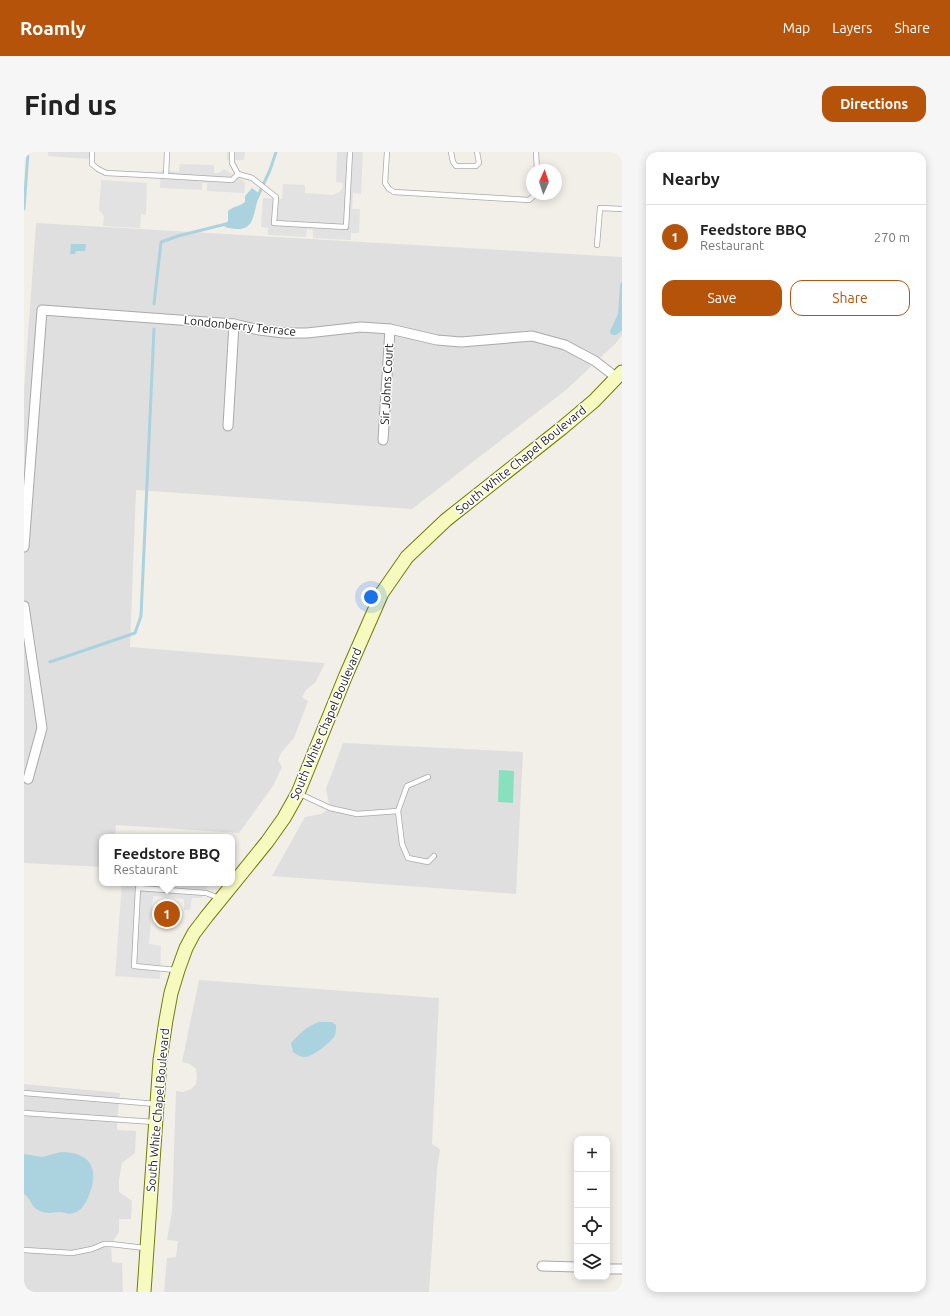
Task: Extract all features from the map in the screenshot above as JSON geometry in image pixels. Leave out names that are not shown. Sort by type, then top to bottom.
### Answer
[{"type":"main road","name":"South White Chapel Boulevard","points":[[235,881],[267,842],[284,818],[298,793],[346,675],[382,593],[407,557],[446,520],[594,401],[620,375]]},
{"type":"main road","name":"South White Chapel Boulevard","points":[[144,1292],[160,1060],[171,992],[186,948],[194,933],[231,886]]},
{"type":"street","name":"Londonberry Terrace","points":[[24,547],[42,310],[234,324],[259,330],[284,333],[307,333],[361,327],[390,329],[437,340],[461,342],[532,336],[565,345],[620,375]]},
{"type":"street","points":[[228,426],[234,324]]},
{"type":"street","name":"Sir Johns Court","points":[[383,440],[390,329]]},
{"type":"street","points":[[24,606],[42,728],[28,779]]},
{"type":"street","points":[[542,1266],[574,1267]]},
{"type":"street","points":[[610,1268],[622,1269]]},
{"type":"lane","points":[[92,152],[92,164],[106,173],[232,180],[238,174]]},
{"type":"lane","points":[[166,176],[167,152]]},
{"type":"lane","points":[[232,152],[232,163],[238,174],[252,178],[276,197],[274,223],[346,227],[350,152]]},
{"type":"lane","points":[[387,152],[385,183],[389,189],[394,192],[526,200]]},
{"type":"lane","points":[[451,152],[453,162],[456,166],[476,166],[479,163],[477,152]]},
{"type":"lane","points":[[536,152],[537,164]]},
{"type":"lane","points":[[597,245],[600,208],[622,209]]},
{"type":"lane","points":[[428,777],[407,786],[398,811],[402,844],[408,858],[428,862],[434,856]]},
{"type":"lane","points":[[298,793],[330,808],[357,814],[398,811]]},
{"type":"lane","points":[[178,970],[134,966],[138,888],[206,893],[220,899]]},
{"type":"lane","points":[[24,1094],[157,1104]]},
{"type":"lane","points":[[24,1113],[156,1122]]},
{"type":"lane","points":[[24,1250],[72,1253],[92,1249],[104,1244],[147,1248]]},
{"type":"shaded area","points":[[48,152],[89,152],[89,159],[48,156]]},
{"type":"shaded area","points":[[227,152],[245,152],[244,160],[227,160]]},
{"type":"shaded area","points":[[337,152],[363,152],[361,194],[353,193],[352,209],[360,209],[359,233],[351,233],[351,240],[313,238],[313,230],[307,229],[306,237],[268,235],[268,228],[261,227],[263,198],[282,199],[283,184],[305,185],[305,193],[333,195],[342,189],[343,183],[336,182]]},
{"type":"shaded area","points":[[180,164],[214,165],[214,173],[218,173],[224,169],[245,182],[244,193],[207,191],[207,183],[202,183],[202,190],[160,188],[161,170],[179,172]]},
{"type":"shaded area","points":[[101,180],[147,183],[146,215],[141,214],[140,228],[103,226],[104,216],[99,210]]},
{"type":"shaded area","points":[[36,223],[622,257],[622,335],[616,343],[566,390],[412,509],[136,490],[130,647],[325,663],[315,683],[306,690],[302,697],[308,701],[294,738],[281,753],[278,760],[282,767],[273,786],[239,833],[116,825],[115,834],[99,834],[99,867],[24,863],[24,391]]},
{"type":"shaded area","points":[[343,743],[523,752],[516,894],[272,876],[305,817],[321,814],[330,808],[326,789]]},
{"type":"shaded area","points":[[122,886],[208,886],[202,898],[192,898],[190,910],[184,910],[184,899],[153,896],[149,944],[161,946],[160,979],[115,976]]},
{"type":"shaded area","points":[[199,980],[439,998],[432,1144],[440,1149],[437,1170],[429,1292],[164,1292],[167,1258],[176,1257],[178,1241],[167,1240],[172,1211],[176,1091],[183,1092],[191,1089],[196,1084],[196,1069],[190,1064],[182,1062]]},
{"type":"shaded area","points":[[24,1084],[120,1093],[117,1130],[136,1131],[135,1153],[122,1163],[119,1180],[119,1192],[132,1201],[131,1219],[119,1219],[119,1232],[111,1244],[112,1262],[122,1263],[123,1292],[24,1292]]},
{"type":"green space","points":[[499,770],[514,771],[513,803],[498,802]]},
{"type":"water","points":[[252,188],[260,194],[252,221],[248,226],[243,228],[236,229],[225,227],[224,225],[228,221],[228,211],[245,202],[245,196]]},
{"type":"water","points":[[71,244],[86,244],[85,251],[76,251],[75,254],[70,254]]},
{"type":"water","points":[[622,281],[622,330],[614,335],[610,333],[610,331],[618,314],[620,285]]},
{"type":"water","points":[[319,1022],[332,1022],[336,1025],[336,1033],[333,1038],[322,1049],[308,1057],[298,1055],[293,1052],[291,1043],[297,1036]]},
{"type":"water","points":[[61,1152],[81,1156],[87,1160],[93,1173],[91,1190],[87,1200],[80,1209],[72,1214],[43,1212],[36,1209],[24,1194],[24,1154],[42,1157]]},
{"type":"waterway","points":[[24,209],[28,152]]},
{"type":"waterway","points":[[257,198],[270,170],[276,152]]},
{"type":"waterway","points":[[154,304],[161,242],[178,236],[230,223]]},
{"type":"waterway","points":[[50,662],[135,633],[141,616],[154,329]]},
{"type":"place","name":"Feedstore BBQ","points":[[167,914]]}]
